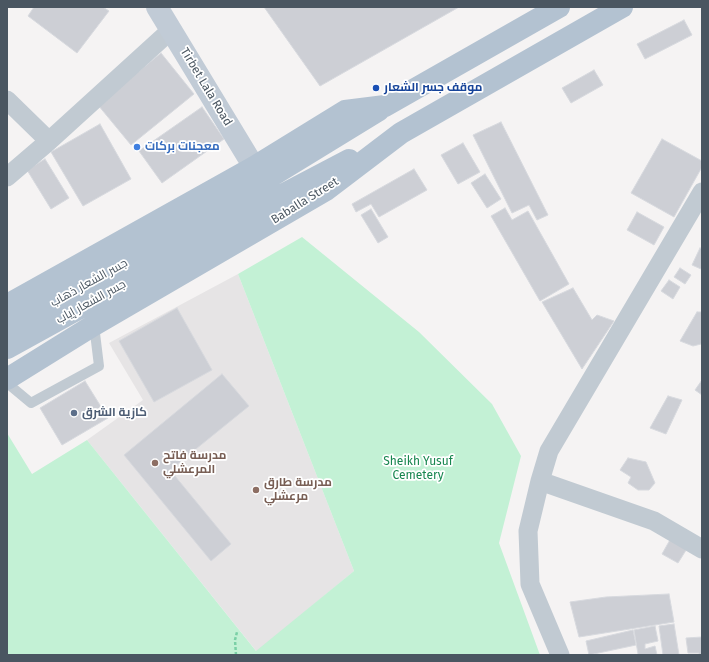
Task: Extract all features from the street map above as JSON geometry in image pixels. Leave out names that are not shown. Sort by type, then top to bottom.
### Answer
[{"type":"main road","name":"Tirbet Lala Road","points":[[157,7],[254,167]]},
{"type":"main road","points":[[172,247],[385,106],[560,7]]},
{"type":"main road","name":"Baballa Street","points":[[7,379],[94,324],[326,190],[401,133],[622,7]]},
{"type":"main road","points":[[7,305],[254,167],[346,111],[385,106]]},
{"type":"main road","points":[[172,247],[248,213],[401,133]]},
{"type":"main road","name":"جسر الشعار ذهاب","points":[[7,328],[172,247]]},
{"type":"main road","name":"جسر الشعار إياب","points":[[7,348],[172,247]]},
{"type":"street","points":[[7,176],[49,141],[171,30]]},
{"type":"street","points":[[7,100],[49,141]]},
{"type":"street","points":[[560,655],[530,584],[528,531],[549,451],[702,192]]},
{"type":"street","points":[[540,481],[654,521],[702,549]]},
{"type":"lane","points":[[7,383],[31,403],[99,366],[94,324]]},
{"type":"path","points":[[236,655],[235,640],[237,632]]},
{"type":"shaded area","points":[[238,274],[354,571],[257,652],[87,440],[143,400],[109,343]]},
{"type":"green space","name":"Sheikh Yusuf Cemetery","points":[[302,237],[419,332],[492,404],[521,456],[499,543],[540,655],[7,655],[7,433],[32,474],[87,440],[256,651],[354,571],[238,274]]},
{"type":"building","points":[[34,7],[103,7],[109,11],[77,53],[28,16]]},
{"type":"building","points":[[264,7],[459,7],[320,86]]},
{"type":"building","points":[[684,20],[692,35],[645,59],[637,44]]},
{"type":"building","points":[[161,53],[194,94],[131,145],[98,105]]},
{"type":"building","points":[[594,70],[603,85],[571,103],[562,88]]},
{"type":"building","points":[[202,107],[224,139],[162,183],[139,151]]},
{"type":"building","points":[[501,122],[548,215],[537,220],[529,205],[512,213],[473,135]]},
{"type":"building","points":[[100,124],[131,179],[83,206],[51,152]]},
{"type":"building","points":[[662,139],[702,161],[702,167],[674,217],[631,193]]},
{"type":"building","points":[[463,143],[480,172],[458,184],[441,155]]},
{"type":"building","points":[[45,159],[69,198],[51,209],[27,170]]},
{"type":"building","points":[[414,169],[427,190],[379,217],[371,204],[356,212],[352,204]]},
{"type":"building","points":[[485,174],[501,199],[487,208],[471,183]]},
{"type":"building","points":[[505,208],[512,220],[528,211],[569,284],[540,301],[491,216]]},
{"type":"building","points":[[371,209],[388,237],[378,243],[361,215]]},
{"type":"building","points":[[637,212],[664,227],[654,245],[627,230]]},
{"type":"building","points":[[700,248],[702,249],[701,269],[692,265]]},
{"type":"building","points":[[680,268],[691,275],[685,284],[674,277]]},
{"type":"building","points":[[669,280],[680,287],[673,299],[661,291]]},
{"type":"building","points":[[573,288],[592,320],[597,315],[614,321],[582,369],[542,302]]},
{"type":"building","points":[[177,308],[212,370],[154,402],[119,341]]},
{"type":"building","points":[[697,312],[702,312],[702,341],[701,344],[693,346],[680,341]]},
{"type":"building","name":"مدرسة فاتح المرعشلي","points":[[222,374],[249,406],[170,470],[231,544],[211,561],[124,455]]},
{"type":"building","points":[[702,380],[702,395],[695,390]]},
{"type":"building","name":"كازية الشرق","points":[[85,381],[108,418],[62,445],[40,408]]},
{"type":"building","points":[[668,396],[682,400],[666,434],[650,428]]},
{"type":"building","points":[[628,458],[646,462],[655,483],[649,490],[638,490],[628,483],[631,477],[620,470]]},
{"type":"building","points":[[671,538],[688,547],[678,563],[662,554]]},
{"type":"building","points":[[669,594],[674,622],[579,637],[570,602],[606,597]]},
{"type":"building","points":[[674,624],[679,655],[663,655],[659,626]]},
{"type":"building","points":[[655,626],[658,641],[645,644],[645,649],[655,646],[657,655],[638,655],[634,630]]},
{"type":"building","points":[[633,630],[636,645],[589,655],[586,641]]},
{"type":"building","points":[[702,637],[702,655],[699,655],[699,653],[688,653],[686,638]]},
{"type":"place","name":"موقف جسر الشعار","points":[[376,88]]},
{"type":"place","name":"معجنات بركات","points":[[137,147]]},
{"type":"place","name":"كازية الشرق","points":[[74,413]]},
{"type":"place","name":"مدرسة فاتح المرعشلي","points":[[155,463]]},
{"type":"place","name":"مدرسة طارق مرعشلي","points":[[256,490]]}]
